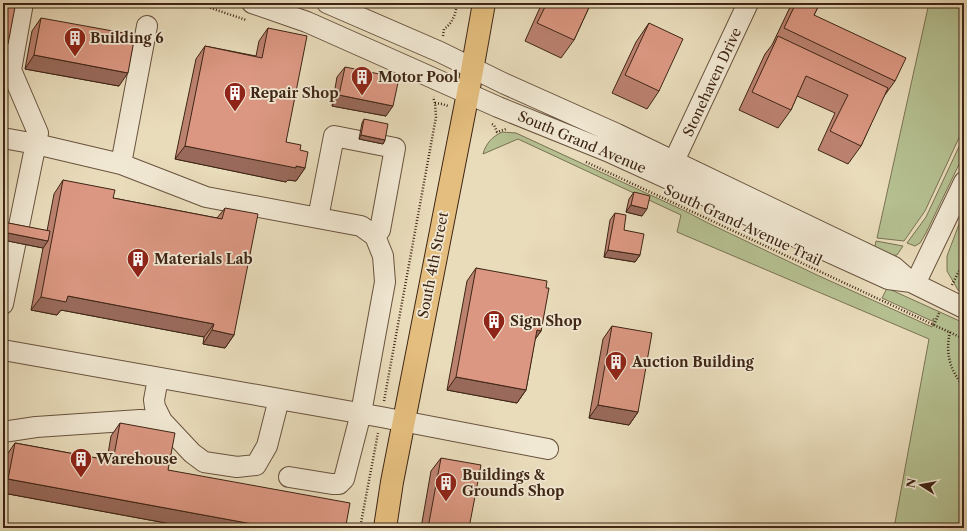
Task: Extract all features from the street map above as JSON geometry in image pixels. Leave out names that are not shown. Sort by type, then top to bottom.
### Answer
[{"type":"main road","name":"South 4th Street","points":[[385,528],[403,421],[468,93],[484,3]]},
{"type":"street","points":[[3,304],[38,133],[11,70],[23,3]]},
{"type":"street","name":"South Grand Avenue","points":[[252,3],[307,22],[468,93],[607,151],[888,279],[913,283]]},
{"type":"street","name":"South Grand Avenue","points":[[327,3],[440,52],[674,161],[894,267],[913,283],[964,308]]},
{"type":"street","name":"Stonehaven Drive","points":[[674,161],[748,3]]},
{"type":"street","points":[[121,164],[147,26]]},
{"type":"street","points":[[318,218],[334,136],[395,148],[380,230],[375,236]]},
{"type":"street","points":[[3,138],[36,144],[121,164],[206,196],[361,226],[375,236],[383,256],[385,282],[361,413],[344,479],[339,484],[332,484],[290,477]]},
{"type":"street","points":[[913,283],[964,182]]},
{"type":"street","points":[[3,350],[361,413],[548,450]]},
{"type":"street","points":[[158,378],[154,400],[155,407],[162,421],[192,453],[204,462],[237,467],[256,465],[267,446],[279,399]]},
{"type":"street","points":[[3,432],[36,427],[140,420],[162,421]]},
{"type":"path","points":[[443,33],[444,29],[452,19],[457,3]]},
{"type":"path","points":[[384,402],[436,116],[435,103],[442,104]]},
{"type":"path","points":[[494,125],[497,132],[512,129]]},
{"type":"path","name":"South Grand Avenue Trail","points":[[581,160],[964,339]]},
{"type":"path","points":[[954,282],[960,269],[964,252]]},
{"type":"path","points":[[960,269],[964,272]]},
{"type":"path","points":[[934,325],[940,312]]},
{"type":"path","points":[[950,332],[948,359],[954,374],[964,386]]},
{"type":"path","points":[[360,528],[378,430]]},
{"type":"green space","points":[[929,3],[964,3],[964,127],[925,211],[904,241],[877,238]]},
{"type":"green space","points":[[502,132],[516,133],[685,211],[817,275],[932,327],[934,318],[932,321],[882,298],[887,288],[964,323],[964,528],[894,528],[929,339],[677,232],[681,215],[518,139],[483,154],[490,141]]},
{"type":"green space","points":[[964,136],[964,154],[926,233],[920,243],[915,246],[907,243],[926,217]]},
{"type":"green space","points":[[964,211],[964,294],[958,290],[947,271],[947,256]]},
{"type":"green space","points":[[876,241],[903,246],[897,255],[886,256],[874,251]]},
{"type":"building","points":[[547,3],[591,3],[574,40],[537,23]]},
{"type":"building","points":[[796,3],[820,3],[814,15],[906,58],[895,81],[784,28]]},
{"type":"building","points":[[3,5],[15,7],[8,44],[3,43]]},
{"type":"building","points":[[41,18],[135,35],[128,73],[34,55]]},
{"type":"building","points":[[649,23],[683,39],[659,91],[625,75]]},
{"type":"building","name":"Repair Shop","points":[[268,28],[307,36],[286,142],[301,145],[300,150],[308,152],[305,168],[296,166],[296,168],[185,146],[205,46],[262,58]]},
{"type":"building","points":[[778,36],[888,88],[861,146],[830,131],[848,95],[806,76],[791,110],[752,92]]},
{"type":"building","points":[[345,67],[399,78],[393,106],[339,95]]},
{"type":"building","points":[[364,119],[388,124],[385,140],[361,135]]},
{"type":"building","name":"Materials Lab","points":[[63,180],[115,190],[113,198],[222,219],[225,208],[258,214],[234,335],[212,330],[214,324],[68,296],[66,302],[41,297]]},
{"type":"building","points":[[634,192],[650,196],[647,209],[631,205]]},
{"type":"building","points":[[615,213],[626,215],[624,230],[644,234],[640,255],[608,250]]},
{"type":"building","points":[[3,222],[50,231],[48,241],[3,232]]},
{"type":"building","name":"Sign Shop","points":[[476,268],[547,281],[546,288],[549,288],[542,326],[541,331],[537,330],[526,390],[456,377]]},
{"type":"building","name":"Auction Building","points":[[612,326],[652,333],[638,412],[598,405]]},
{"type":"building","name":"Warehouse","points":[[120,423],[175,433],[168,470],[350,503],[346,525],[358,528],[274,528],[8,479],[15,443],[113,461]]},
{"type":"building","name":"Buildings & Grounds Shop","points":[[441,458],[481,465],[469,528],[428,528]]},
{"type":"waterway","points":[[963,3],[964,8]]},
{"type":"place","name":"Building 6","points":[[75,58]]},
{"type":"place","name":"Motor Pool","points":[[362,96]]},
{"type":"place","name":"Repair Shop","points":[[235,112]]},
{"type":"place","name":"Materials Lab","points":[[138,278]]},
{"type":"place","name":"Sign Shop","points":[[494,340]]},
{"type":"place","name":"Auction Building","points":[[616,382]]},
{"type":"place","name":"Warehouse","points":[[81,478]]},
{"type":"place","name":"Buildings & Grounds Shop","points":[[446,502]]}]
